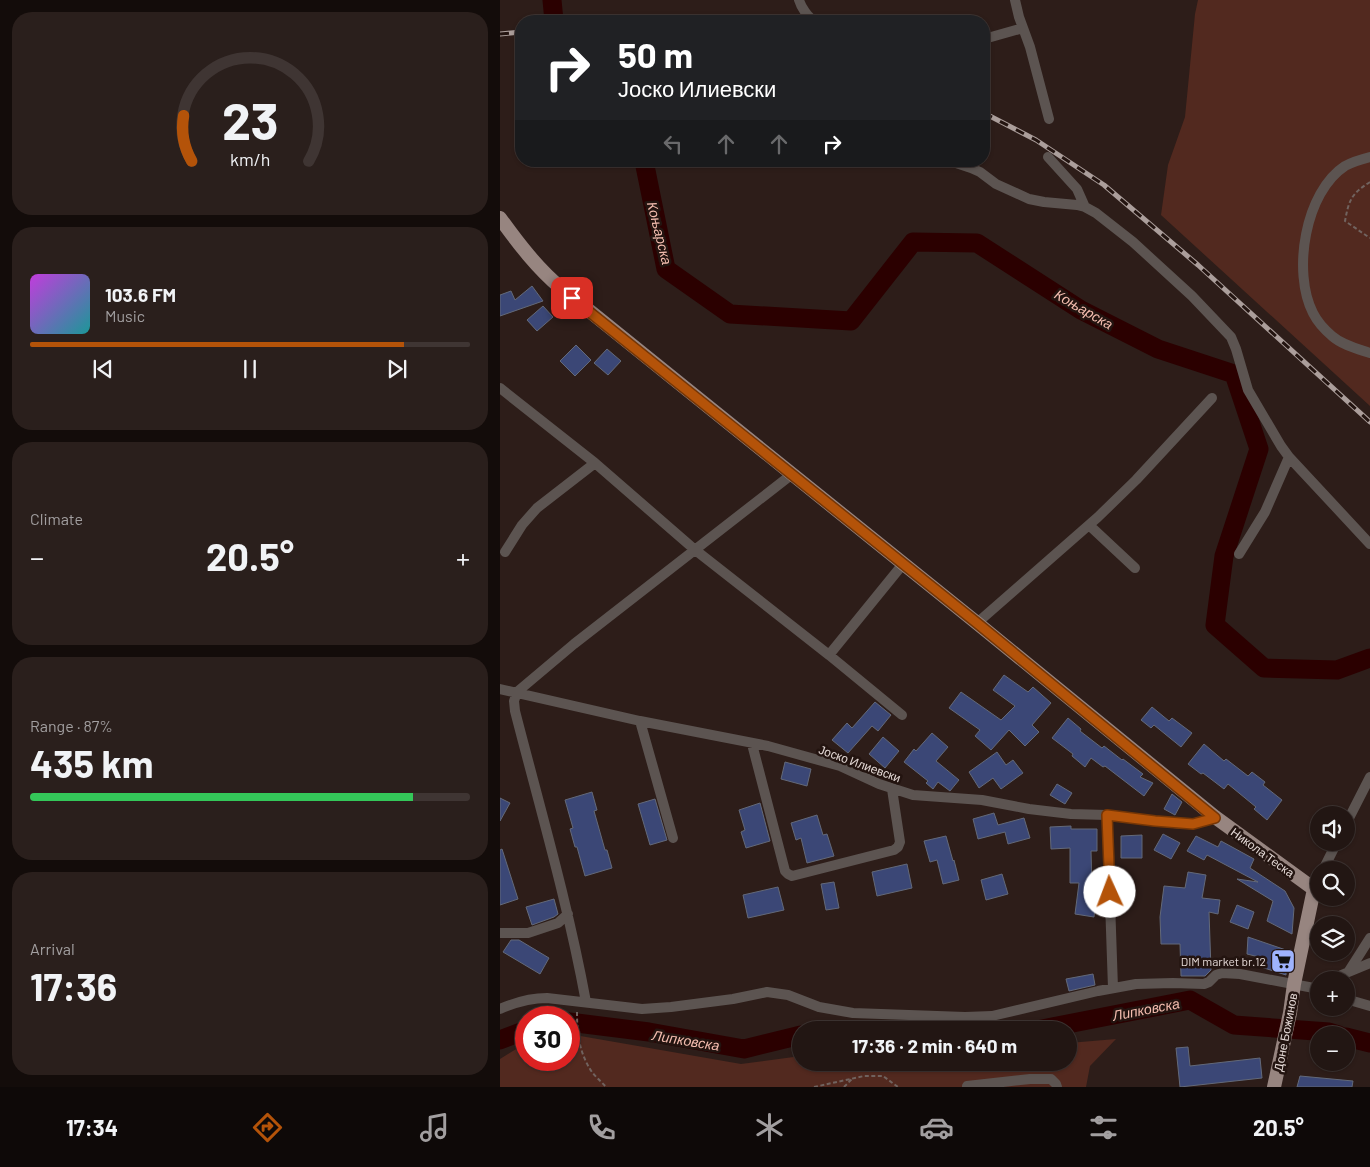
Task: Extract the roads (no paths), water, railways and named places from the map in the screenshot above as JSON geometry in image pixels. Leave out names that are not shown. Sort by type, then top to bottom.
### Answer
[{"type":"main road","name":"Никола Теска","points":[[500,218],[535,264],[547,276],[1215,818],[1310,880]]},
{"type":"main road","name":"Доне Божинов","points":[[1273,1087],[1282,1053],[1294,984],[1311,906]]},
{"type":"street","points":[[799,0],[808,15]]},
{"type":"street","points":[[1015,0],[1050,119]]},
{"type":"street","points":[[990,37],[1024,28]]},
{"type":"street","points":[[1048,157],[1077,188],[1085,207]]},
{"type":"street","points":[[1370,157],[1345,167],[1331,179],[1318,199],[1307,228],[1303,275],[1312,312],[1321,325],[1333,338],[1351,347],[1370,353]]},
{"type":"street","points":[[968,167],[980,172],[996,184],[1029,199],[1077,205],[1096,213],[1134,242],[1192,296],[1231,337],[1248,390],[1281,446],[1370,544]]},
{"type":"street","points":[[500,389],[595,463],[694,549],[829,654],[902,715]]},
{"type":"street","points":[[977,623],[1089,525],[1136,480],[1212,398]]},
{"type":"street","points":[[1239,554],[1265,512],[1289,457]]},
{"type":"street","points":[[505,552],[522,525],[537,508],[595,463]]},
{"type":"street","points":[[586,1002],[568,914],[515,712],[514,701],[517,692],[694,549],[792,474]]},
{"type":"street","points":[[1089,525],[1135,568]]},
{"type":"street","points":[[829,654],[903,564]]},
{"type":"street","name":"Јоско Илиевски","points":[[500,689],[640,721],[768,746],[840,766],[892,789],[914,795],[982,800],[1029,809],[1071,814],[1107,815],[1188,824],[1215,818]]},
{"type":"street","points":[[640,721],[673,838]]},
{"type":"street","points":[[752,744],[786,871],[792,876],[894,850],[898,847],[900,842],[892,789]]},
{"type":"street","points":[[1355,807],[1370,778]]},
{"type":"street","points":[[1107,815],[1113,988]]},
{"type":"street","points":[[500,933],[528,933],[558,923],[568,914]]},
{"type":"street","points":[[1350,971],[1370,938]]},
{"type":"street","points":[[1350,971],[1370,963]]},
{"type":"street","points":[[500,1009],[516,1002],[547,998],[642,1009],[733,999],[767,992],[788,995],[819,1006],[853,1013],[965,1017],[992,1016],[1136,984],[1204,984],[1222,973],[1240,974],[1310,987]]},
{"type":"street","points":[[1355,1001],[1370,1006]]},
{"type":"street","points":[[967,1086],[1030,1079],[1051,1079],[1056,1084],[1056,1087]]},
{"type":"waterway","name":"Коњарска","points":[[552,0],[553,15]]},
{"type":"waterway","name":"Коњарска","points":[[645,167],[666,269],[730,314],[851,321],[913,242],[977,243],[1081,310],[1158,349],[1234,374],[1259,449],[1224,556],[1215,625],[1264,668],[1337,670],[1370,658]]},
{"type":"waterway","name":"Липковска","points":[[1077,1022],[1190,1000],[1234,1025],[1310,1031]]},
{"type":"waterway","name":"Липковска","points":[[580,1023],[649,1032],[744,1049],[792,1037]]},
{"type":"waterway","name":"Липковска","points":[[500,1040],[515,1034]]},
{"type":"waterway","name":"Липковска","points":[[1355,1039],[1370,1043]]},
{"type":"railway","points":[[500,34],[515,33]]},
{"type":"railway","points":[[990,116],[1036,140],[1104,185],[1198,265],[1370,422]]},
{"type":"place","name":"DIM market br.12","points":[[1283,961]]}]
